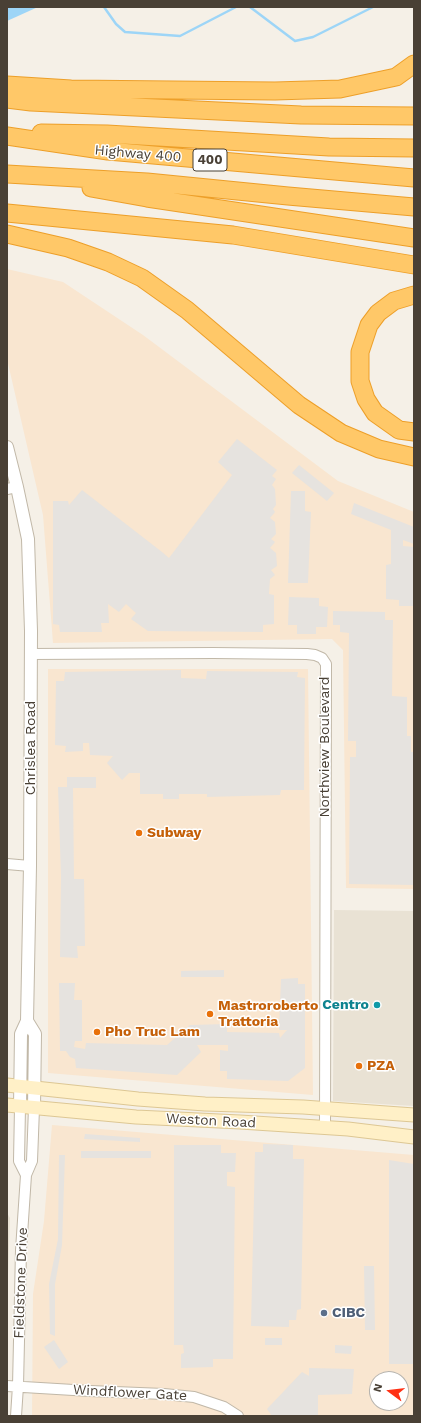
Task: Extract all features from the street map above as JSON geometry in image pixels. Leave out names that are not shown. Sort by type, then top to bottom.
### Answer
[{"type":"highway","points":[[7,85],[71,89],[237,91],[340,89],[396,77],[414,64]]},
{"type":"highway","points":[[7,99],[31,102],[301,115],[414,116]]},
{"type":"highway","points":[[7,133],[101,134],[329,147],[414,148]]},
{"type":"highway","name":"Highway 400","points":[[7,136],[108,151],[414,178]]},
{"type":"highway","name":"Highway 400","points":[[7,174],[147,182],[414,207]]},
{"type":"highway","points":[[30,176],[147,198],[414,238]]},
{"type":"highway","points":[[7,213],[233,235],[414,265]]},
{"type":"highway","points":[[7,234],[68,248],[108,262],[142,278],[187,310],[299,405],[341,433],[379,449],[414,457]]},
{"type":"highway","points":[[414,295],[394,300],[378,314],[369,325],[360,352],[360,381],[366,399],[375,413],[399,430],[414,432]]},
{"type":"main road","name":"Weston Road","points":[[13,1086],[138,1099],[205,1104],[325,1108],[414,1115]]},
{"type":"main road","name":"Weston Road","points":[[13,1106],[136,1117],[348,1129],[414,1137]]},
{"type":"street","name":"Chrislea Road","points":[[7,448],[12,488],[28,539],[31,654],[30,866],[27,1021],[21,1034],[13,1086]]},
{"type":"street","name":"Northview Boulevard","points":[[31,654],[307,654],[322,658],[326,664],[324,901],[325,1128]]},
{"type":"street","points":[[7,864],[30,866]]},
{"type":"street","name":"Chrislea Road","points":[[27,1021],[35,1034],[34,1088]]},
{"type":"street","name":"Fieldstone Drive","points":[[13,1086],[13,1106],[19,1161],[26,1175]]},
{"type":"street","name":"Fieldstone Drive","points":[[16,1416],[21,1250],[26,1175],[32,1161],[34,1088]]},
{"type":"street","name":"Windflower Gate","points":[[7,1386],[164,1394],[194,1397],[224,1407],[238,1416]]},
{"type":"shaded area","points":[[7,269],[63,282],[143,335],[338,481],[414,512],[414,889],[346,888],[343,650],[332,639],[53,643],[43,515],[7,359]]},
{"type":"shaded area","points":[[237,439],[277,470],[272,476],[276,479],[272,485],[275,489],[276,505],[273,509],[275,512],[270,518],[275,522],[276,534],[271,539],[275,542],[270,548],[276,553],[277,566],[271,570],[275,575],[270,579],[269,594],[274,595],[274,624],[263,625],[263,632],[148,631],[131,619],[136,613],[126,604],[119,612],[108,604],[109,623],[101,623],[102,632],[60,632],[59,625],[53,624],[53,501],[68,501],[69,505],[82,490],[169,558],[232,475],[218,462]]},
{"type":"shaded area","points":[[299,465],[334,493],[327,501],[292,473]]},
{"type":"shaded area","points":[[291,491],[305,491],[305,511],[311,512],[308,583],[288,583]]},
{"type":"shaded area","points":[[354,503],[414,527],[414,544],[403,540],[403,546],[414,547],[414,606],[399,606],[399,600],[386,599],[386,565],[391,564],[391,530],[351,514]]},
{"type":"shaded area","points":[[289,597],[319,598],[319,606],[328,607],[327,627],[316,627],[316,634],[297,634],[297,625],[288,625]]},
{"type":"shaded area","points":[[333,611],[385,612],[385,620],[393,620],[392,696],[407,697],[407,736],[411,736],[411,752],[414,752],[414,885],[349,884],[350,757],[356,757],[356,741],[348,741],[349,633],[340,632],[340,625],[333,625]]},
{"type":"shaded area","points":[[48,669],[308,669],[313,1095],[48,1073]]},
{"type":"shaded area","points":[[181,670],[181,678],[206,679],[207,671],[298,672],[297,677],[305,678],[304,790],[281,790],[280,795],[207,797],[207,794],[179,794],[179,799],[163,799],[163,794],[140,794],[140,773],[129,773],[122,780],[107,763],[113,756],[90,755],[89,743],[83,743],[83,751],[65,752],[66,746],[55,745],[56,681],[64,681],[65,672]]},
{"type":"shaded area","points":[[67,777],[96,777],[96,788],[73,788],[74,879],[84,879],[85,946],[77,946],[78,958],[60,957],[61,876],[58,787],[67,787]]},
{"type":"shaded area","name":"Centro","points":[[334,910],[414,911],[414,1106],[333,1101]]},
{"type":"shaded area","points":[[224,970],[224,977],[181,977],[181,971]]},
{"type":"shaded area","points":[[298,978],[298,984],[305,984],[305,1068],[288,1081],[227,1079],[227,1071],[220,1071],[220,1050],[228,1051],[228,1045],[197,1045],[201,1052],[177,1075],[76,1068],[75,1059],[70,1057],[66,1051],[60,1051],[59,983],[75,983],[74,1000],[82,1000],[82,1041],[75,1041],[74,1047],[85,1049],[86,1043],[167,1045],[190,1025],[227,1024],[227,1032],[279,1033],[280,1038],[287,1030],[279,1030],[281,979]]},
{"type":"shaded area","points":[[52,1125],[414,1155],[414,1416],[32,1416],[33,1294],[44,1221]]},
{"type":"shaded area","points":[[85,1134],[140,1138],[140,1142],[84,1139]]},
{"type":"shaded area","points":[[263,1144],[293,1145],[293,1159],[304,1159],[301,1309],[297,1310],[296,1320],[289,1320],[289,1327],[251,1326],[255,1152],[263,1152]]},
{"type":"shaded area","points":[[174,1145],[221,1145],[221,1153],[236,1153],[235,1172],[227,1172],[227,1186],[235,1187],[233,1359],[213,1359],[213,1367],[181,1368],[181,1354],[184,1353],[183,1345],[174,1345]]},
{"type":"shaded area","points":[[81,1151],[151,1151],[151,1158],[81,1158]]},
{"type":"shaded area","points":[[59,1155],[65,1155],[62,1245],[55,1284],[55,1336],[50,1334],[49,1284],[58,1239]]},
{"type":"shaded area","points":[[389,1160],[414,1164],[414,1364],[389,1364]]},
{"type":"shaded area","points":[[7,1213],[10,1218],[7,1304]]},
{"type":"shaded area","points":[[364,1266],[374,1266],[375,1330],[365,1330]]},
{"type":"shaded area","points":[[265,1338],[282,1338],[282,1345],[265,1345]]},
{"type":"shaded area","points":[[54,1340],[68,1362],[59,1369],[44,1347]]},
{"type":"shaded area","points":[[335,1345],[352,1346],[351,1354],[335,1353]]},
{"type":"shaded area","points":[[309,1368],[354,1369],[352,1394],[318,1395],[318,1416],[272,1416],[267,1409],[302,1372],[309,1376]]},
{"type":"water","points":[[7,7],[38,7],[7,21]]},
{"type":"waterway","points":[[104,7],[116,24],[125,32],[180,36],[236,7]]},
{"type":"waterway","points":[[250,7],[295,41],[313,37],[373,7]]},
{"type":"place","name":"Subway","points":[[139,833]]},
{"type":"place","name":"Centro","points":[[377,1005]]},
{"type":"place","name":"Mastroroberto Trattoria","points":[[210,1014]]},
{"type":"place","name":"Pho Truc Lam","points":[[97,1032]]},
{"type":"place","name":"PZA","points":[[359,1066]]},
{"type":"place","name":"CIBC","points":[[324,1313]]}]
